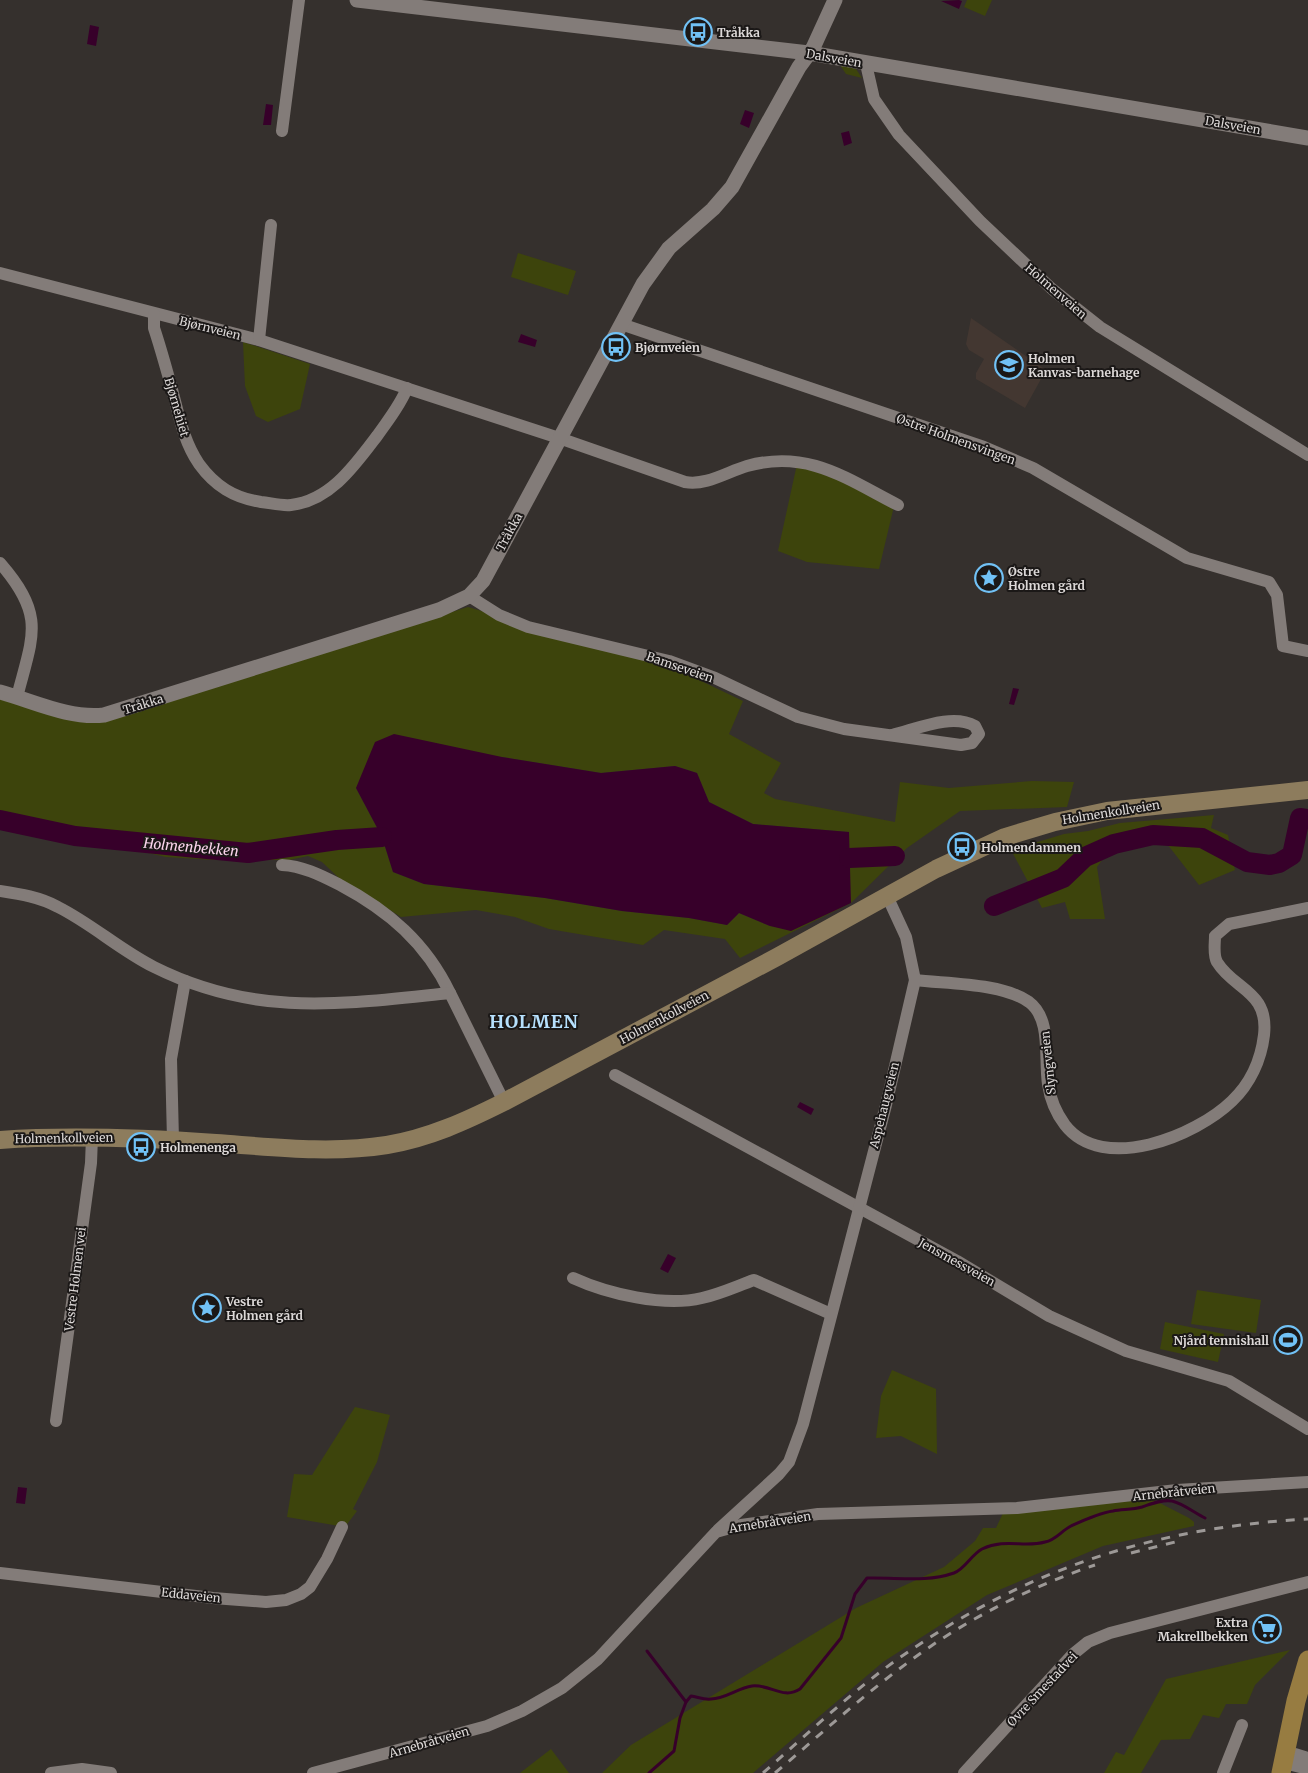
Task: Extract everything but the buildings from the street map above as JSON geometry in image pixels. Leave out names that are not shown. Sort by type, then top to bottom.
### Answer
[{"type":"main road","name":"Holmenkollveien","points":[[0,1140],[92,1137],[303,1148],[378,1146],[432,1134],[504,1102],[888,898],[936,869],[1017,833],[1055,822],[1124,808],[1308,790]]},
{"type":"main road","points":[[1294,1764],[1308,1660]]},
{"type":"main road","points":[[1294,1764],[1308,1694]]},
{"type":"street","points":[[282,131],[299,0]]},
{"type":"street","name":"Dalsveien","points":[[357,0],[809,53],[1308,138]]},
{"type":"street","points":[[809,53],[835,0]]},
{"type":"street","name":"Tråkka","points":[[0,692],[80,715],[104,715],[465,599],[483,580],[643,284],[662,256],[713,209],[732,187],[809,53]]},
{"type":"street","name":"Holmenveien","points":[[866,64],[874,100],[899,135],[986,227],[1052,289],[1100,327],[1308,455]]},
{"type":"street","points":[[258,340],[271,225]]},
{"type":"street","name":"Bjørnveien","points":[[0,273],[258,340],[559,438],[691,484],[701,483],[752,465],[791,461],[811,463],[898,505]]},
{"type":"street","name":"Bjørnehiet","points":[[154,314],[154,328],[180,422],[189,445],[198,463],[212,480],[227,492],[242,498],[291,505],[308,501],[325,491],[347,474],[358,461],[398,406],[407,388]]},
{"type":"street","name":"Østre Holmensvingen","points":[[621,324],[1002,454],[1033,468],[1187,558],[1264,580],[1273,586],[1277,595],[1283,646],[1308,651]]},
{"type":"street","points":[[0,563],[24,594],[32,614],[32,644],[17,697]]},
{"type":"street","name":"Bamseveien","points":[[465,599],[528,627],[669,661],[715,678],[798,717],[844,729],[961,745],[972,743],[979,734],[975,726],[966,721],[955,720],[892,735]]},
{"type":"street","points":[[282,865],[292,866],[318,875],[380,908],[412,935],[436,966],[504,1102]]},
{"type":"street","points":[[0,891],[28,896],[57,906],[145,963],[185,981],[252,1000],[301,1005],[450,993]]},
{"type":"street","name":"Aspehaugveien","points":[[716,1532],[779,1474],[789,1462],[803,1424],[857,1208],[886,1105],[915,980],[906,937],[888,898]]},
{"type":"street","name":"Slyngveien","points":[[915,980],[1004,991],[1030,1003],[1039,1012],[1044,1024],[1050,1092],[1066,1126],[1078,1137],[1090,1144],[1108,1148],[1150,1145],[1194,1128],[1212,1117],[1232,1101],[1245,1086],[1259,1060],[1264,1035],[1262,1012],[1251,994],[1217,962],[1214,954],[1215,936],[1229,924],[1308,908]]},
{"type":"street","points":[[173,1140],[171,1059],[185,981]]},
{"type":"street","name":"Jensmessveien","points":[[615,1075],[957,1261],[1063,1323],[1126,1351],[1229,1381],[1308,1429]]},
{"type":"street","name":"Vestre Holmen vei","points":[[56,1421],[91,1163],[92,1137]]},
{"type":"street","points":[[573,1278],[635,1298],[683,1300],[702,1298],[754,1280],[831,1314]]},
{"type":"street","name":"Arnebråtveien","points":[[313,1773],[487,1726],[522,1711],[562,1688],[598,1659],[716,1532],[741,1526],[818,1514],[1025,1508],[1177,1490],[1308,1482]]},
{"type":"street","name":"Eddaveien","points":[[0,1573],[213,1598],[266,1602],[286,1600],[301,1594],[310,1587],[327,1559],[342,1527]]},
{"type":"street","name":"Øvre Smestadvei","points":[[964,1773],[1072,1655],[1088,1642],[1110,1632],[1308,1582]]},
{"type":"street","points":[[1223,1773],[1242,1725]]},
{"type":"street","points":[[51,1773],[82,1769],[111,1773]]},
{"type":"shaded area","points":[[941,1],[962,1],[959,9]]},
{"type":"shaded area","points":[[90,25],[99,27],[96,46],[87,44]]},
{"type":"shaded area","points":[[266,104],[273,105],[271,125],[263,125]]},
{"type":"shaded area","points":[[745,110],[754,113],[749,128],[740,124]]},
{"type":"shaded area","points":[[849,131],[852,143],[844,146],[841,133]]},
{"type":"shaded area","name":"Holmen Kanvas-barnehage","points":[[971,318],[1046,370],[1025,408],[976,379],[976,373],[984,359],[969,350],[966,344]]},
{"type":"shaded area","points":[[521,334],[537,340],[535,347],[518,342]]},
{"type":"shaded area","points":[[1013,688],[1019,689],[1014,705],[1009,704]]},
{"type":"shaded area","points":[[394,734],[502,757],[601,773],[675,766],[697,773],[709,802],[753,824],[849,832],[851,903],[791,931],[770,926],[739,913],[727,925],[689,918],[622,911],[545,898],[424,884],[393,872],[382,837],[356,788],[375,742]]},
{"type":"shaded area","points":[[800,1102],[814,1109],[811,1115],[797,1107]]},
{"type":"shaded area","points":[[668,1254],[676,1258],[668,1273],[660,1269]]},
{"type":"shaded area","points":[[18,1487],[27,1488],[25,1504],[16,1503]]},
{"type":"green space","points":[[967,0],[992,0],[985,16],[964,7]]},
{"type":"green space","points":[[840,65],[856,69],[862,78],[846,74]]},
{"type":"green space","points":[[518,253],[576,271],[568,295],[511,277]]},
{"type":"green space","points":[[243,342],[310,364],[300,409],[268,422],[256,416],[245,386]]},
{"type":"green space","points":[[797,464],[819,468],[894,506],[879,569],[807,562],[778,551]]},
{"type":"green space","points":[[468,607],[660,664],[743,701],[729,734],[781,763],[764,793],[775,799],[895,822],[900,782],[949,788],[1032,781],[1074,782],[1067,807],[960,811],[907,848],[851,903],[740,958],[725,939],[664,930],[643,945],[549,929],[515,917],[476,910],[401,917],[339,878],[322,862],[308,856],[289,860],[213,860],[166,857],[135,850],[72,845],[0,827],[0,698],[103,721]],"holes":[[[502,757],[601,773],[675,766],[697,773],[709,802],[753,824],[849,832],[849,858],[770,926],[739,913],[727,925],[689,918],[622,911],[545,898],[424,884],[393,872],[382,837],[356,788]]]},
{"type":"green space","points":[[1214,815],[1211,828],[1228,835],[1235,870],[1199,885],[1157,831],[1119,837],[1097,867],[1105,919],[1070,919],[1065,902],[1042,908],[1011,850],[1064,834],[1088,831],[1120,823]]},
{"type":"green space","points":[[1197,1290],[1261,1300],[1256,1333],[1191,1324]]},
{"type":"green space","points":[[1165,1322],[1224,1334],[1218,1362],[1160,1349]]},
{"type":"green space","points":[[892,1370],[936,1389],[937,1454],[901,1436],[876,1438],[881,1396]]},
{"type":"green space","points":[[355,1407],[390,1415],[377,1462],[353,1509],[357,1511],[345,1527],[287,1517],[294,1474],[312,1475]]},
{"type":"green space","points":[[1152,1499],[1189,1518],[1194,1522],[1194,1526],[1103,1546],[987,1595],[883,1662],[753,1773],[602,1773],[631,1745],[856,1608],[944,1567],[975,1541],[983,1528],[996,1528],[1003,1513]]},
{"type":"green space","points":[[1290,1650],[1255,1685],[1247,1704],[1226,1704],[1219,1718],[1203,1715],[1190,1739],[1161,1740],[1141,1773],[1104,1773],[1116,1752],[1124,1755],[1166,1679]]},
{"type":"green space","points":[[551,1749],[569,1773],[520,1773]]},
{"type":"waterway","name":"Holmenbekken","points":[[994,906],[1063,878],[1085,857],[1114,844],[1153,835],[1202,838],[1247,862],[1270,865],[1279,863],[1292,855],[1300,818],[1308,819]]},
{"type":"waterway","name":"Holmenbekken","points":[[0,820],[75,836],[248,853],[337,840],[382,837]]},
{"type":"waterway","name":"Holmenbekken","points":[[849,858],[895,856]]},
{"type":"waterway","points":[[649,1773],[674,1751],[680,1718],[686,1702],[691,1696],[716,1699],[752,1686],[788,1693],[800,1689],[841,1638],[855,1594],[867,1578],[922,1579],[943,1576],[958,1571],[982,1549],[999,1544],[1037,1544],[1045,1542],[1067,1528],[1097,1515],[1116,1510],[1138,1508],[1160,1501],[1176,1502],[1205,1518]]},
{"type":"waterway","points":[[647,1651],[686,1702]]},
{"type":"railway","points":[[763,1773],[870,1680],[954,1622],[1001,1596],[1049,1575],[1098,1557],[1148,1542],[1200,1531],[1308,1519]]},
{"type":"railway","points":[[1131,1553],[1175,1542]]},
{"type":"railway","points":[[775,1773],[875,1688],[931,1646],[976,1618],[1022,1594],[1095,1565]]},
{"type":"place","name":"Tråkka","points":[[698,32]]},
{"type":"place","name":"Bjørnveien","points":[[616,347]]},
{"type":"place","name":"Holmen Kanvas-barnehage","points":[[1009,365]]},
{"type":"place","name":"Østre Holmen gård","points":[[989,578]]},
{"type":"place","name":"Holmendammen","points":[[962,847]]},
{"type":"place","name":"Holmenenga","points":[[141,1147]]},
{"type":"place","name":"Vestre Holmen gård","points":[[207,1308]]},
{"type":"place","name":"Njård tennishall","points":[[1288,1340]]},
{"type":"place","name":"Extra Makrellbekken","points":[[1267,1629]]},
{"type":"district","name":"HOLMEN","points":[[534,1021]]}]
